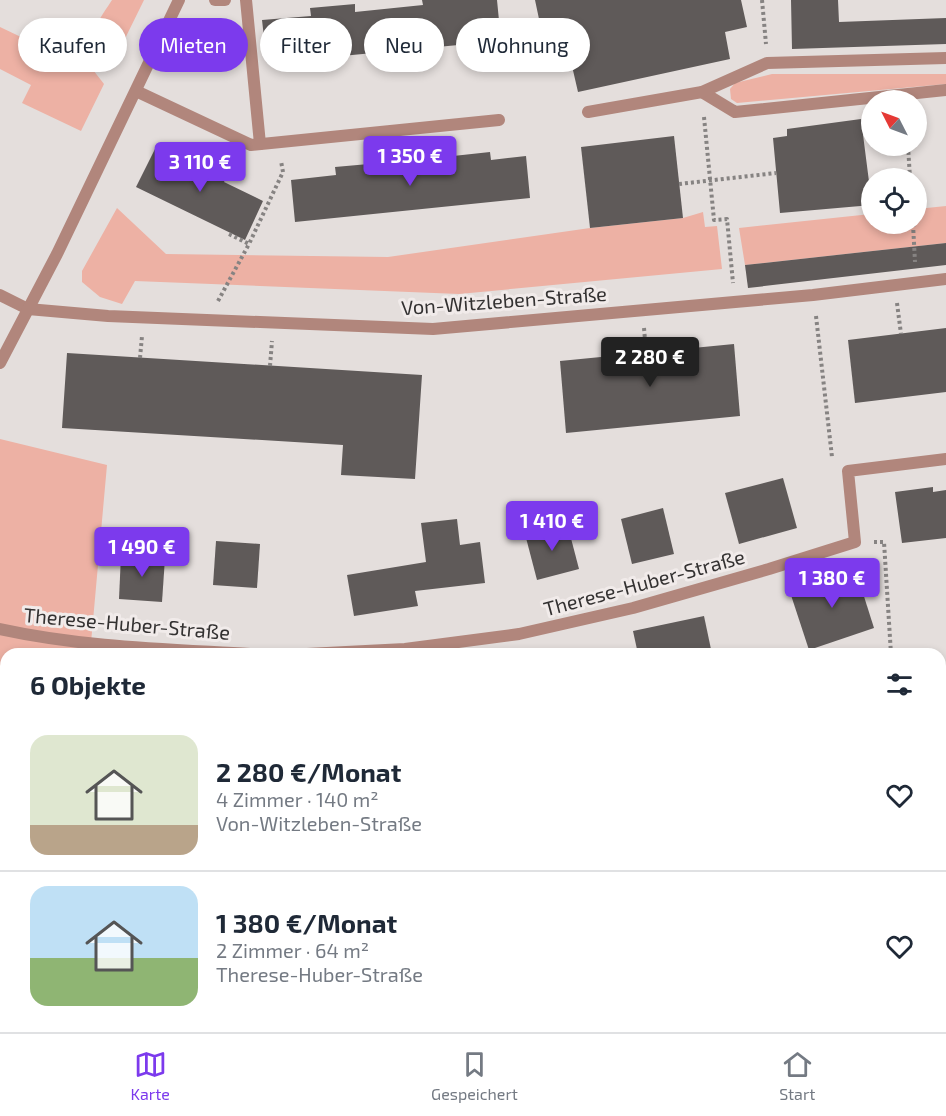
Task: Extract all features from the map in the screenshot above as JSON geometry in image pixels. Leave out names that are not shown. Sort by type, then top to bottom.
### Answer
[{"type":"street","points":[[0,363],[63,244],[179,0]]},
{"type":"street","points":[[215,0],[225,0]]},
{"type":"street","points":[[246,0],[260,144]]},
{"type":"street","points":[[588,112],[702,92],[767,63],[946,58]]},
{"type":"street","points":[[702,92],[735,112],[946,90]]},
{"type":"street","points":[[136,91],[251,145],[500,120]]},
{"type":"street","name":"Von-Witzleben-Straße","points":[[28,309],[120,316],[433,329],[813,295],[946,279]]},
{"type":"street","points":[[0,295],[28,309]]},
{"type":"street","points":[[855,542],[849,471],[946,459]]},
{"type":"street","name":"Therese-Huber-Straße","points":[[413,648],[519,634],[633,609],[855,542]]},
{"type":"street","name":"Therese-Huber-Straße","points":[[0,629],[104,645],[153,648]]},
{"type":"path","points":[[762,0],[767,63]]},
{"type":"path","points":[[702,92],[714,220],[727,219],[731,262]]},
{"type":"path","points":[[228,283],[283,172],[278,141]]},
{"type":"path","points":[[679,184],[776,173]]},
{"type":"path","points":[[229,234],[249,244]]},
{"type":"path","points":[[913,234],[914,246]]},
{"type":"path","points":[[895,285],[901,334]]},
{"type":"path","points":[[813,295],[832,458]]},
{"type":"path","points":[[855,542],[884,542],[891,648]]},
{"type":"shaded area","points":[[112,0],[144,0],[127,35],[127,18],[101,18]]},
{"type":"shaded area","points":[[0,27],[18,36],[18,72],[95,72],[104,84],[81,131],[22,103],[31,85],[0,69]]},
{"type":"shaded area","points":[[772,74],[946,74],[946,84],[737,103],[731,99],[730,89],[735,83]]},
{"type":"shaded area","points":[[946,206],[946,243],[745,265],[739,228],[861,215],[861,234],[927,234],[927,208]]},
{"type":"shaded area","points":[[117,208],[166,254],[388,257],[590,228],[683,218],[703,212],[705,227],[717,226],[722,269],[459,294],[135,281],[122,304],[100,297],[82,282],[82,271]]},
{"type":"shaded area","points":[[0,439],[107,465],[91,648],[0,648]]},
{"type":"building","points":[[422,0],[497,0],[499,18],[456,18],[456,45],[444,46],[444,18],[364,18],[364,54],[352,55],[352,18],[286,18],[311,16],[310,8],[355,4],[355,12],[423,5]]},
{"type":"building","points":[[535,0],[741,0],[747,27],[725,32],[730,59],[578,92],[573,72],[590,72],[590,18],[539,18]]},
{"type":"building","points":[[791,0],[838,0],[839,22],[946,18],[946,44],[792,49]]},
{"type":"building","points":[[861,119],[861,156],[866,156],[867,168],[861,168],[861,206],[780,213],[773,138],[787,136],[787,129]]},
{"type":"building","points":[[674,136],[683,218],[590,228],[581,147]]},
{"type":"building","points":[[155,149],[185,163],[188,157],[227,176],[224,182],[263,201],[245,240],[136,187]]},
{"type":"building","points":[[490,152],[491,160],[526,156],[530,198],[295,222],[291,180],[336,175],[335,167],[380,163],[381,170],[412,168],[445,164],[444,157]]},
{"type":"building","points":[[946,243],[946,265],[748,288],[745,265]]},
{"type":"building","points":[[946,328],[946,392],[855,403],[848,340]]},
{"type":"building","points":[[734,344],[740,416],[566,433],[560,361]]},
{"type":"building","points":[[67,353],[422,375],[415,479],[341,475],[343,445],[62,428]]},
{"type":"building","points":[[783,478],[797,528],[739,544],[725,493]]},
{"type":"building","points":[[933,487],[933,492],[946,490],[946,538],[902,543],[895,492]]},
{"type":"building","points":[[663,508],[674,554],[632,564],[621,519]]},
{"type":"building","points":[[457,519],[460,545],[480,542],[485,583],[415,591],[418,606],[354,616],[347,575],[426,562],[421,523]]},
{"type":"building","points":[[567,523],[579,569],[537,580],[525,534]]},
{"type":"building","points":[[216,541],[260,544],[257,588],[213,585]]},
{"type":"building","points":[[121,555],[165,558],[162,602],[119,599]]},
{"type":"building","points":[[855,568],[874,628],[815,648],[808,648],[789,589]]},
{"type":"building","points":[[704,616],[711,648],[637,648],[633,631]]}]
